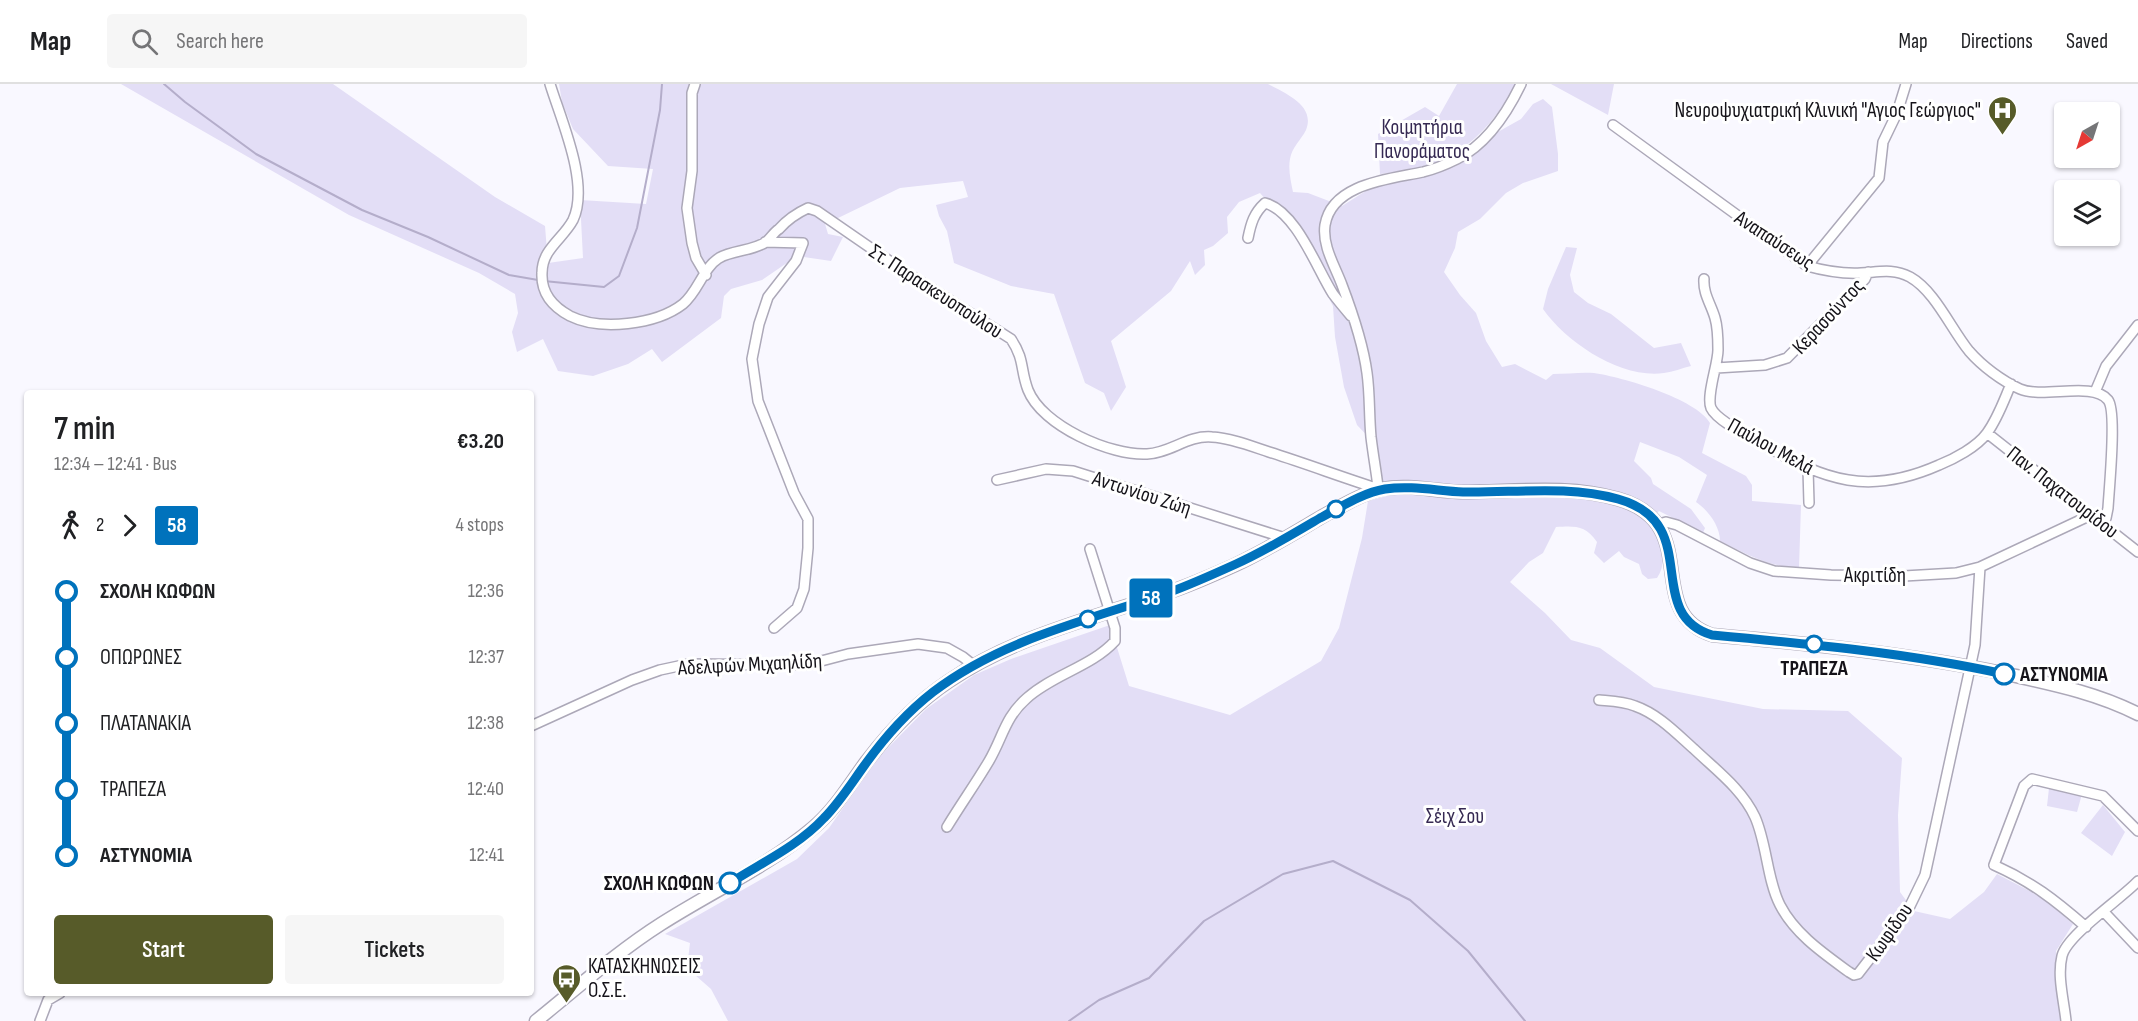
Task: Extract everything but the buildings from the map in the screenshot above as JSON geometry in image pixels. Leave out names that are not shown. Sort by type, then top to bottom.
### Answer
[{"type":"main road","points":[[536,1021],[645,935],[770,859],[809,832],[829,812],[879,745],[903,719],[934,691],[973,665],[1020,643],[1195,583],[1240,562],[1348,503],[1382,490],[1403,488],[1467,492],[1548,490],[1584,492],[1626,501],[1648,513],[1659,524],[1668,546],[1674,590],[1679,607],[1687,621],[1701,631],[1712,635],[1860,650],[1970,666],[2065,687],[2138,714]]},
{"type":"street","name":"Στ. Παρασκευοπούλου","points":[[550,84],[576,167],[579,188],[574,218],[554,242],[543,263],[542,280],[549,299],[562,312],[575,318],[604,323],[640,322],[660,317],[684,304],[709,267],[718,259],[765,242],[788,220],[808,208],[817,211],[903,271],[1011,339],[1020,352],[1028,390],[1036,404],[1055,421],[1083,438],[1119,452],[1149,454],[1174,447],[1195,437],[1214,437],[1240,443],[1382,490]]},
{"type":"street","points":[[695,84],[692,171],[687,208],[696,258],[705,275]]},
{"type":"street","points":[[1382,490],[1378,487],[1371,436],[1367,371],[1356,323],[1326,244],[1325,226],[1331,209],[1341,199],[1365,184],[1425,171],[1465,155],[1502,120],[1521,84]]},
{"type":"street","points":[[1807,266],[1879,178],[1882,142],[1897,113],[1906,84]]},
{"type":"street","name":"Αναπαύσεως","points":[[1612,125],[1807,266],[1832,272],[1888,270],[1916,282],[1932,298],[1975,357],[2011,384],[2038,392],[2095,392]]},
{"type":"street","points":[[1248,238],[1256,210],[1265,203],[1274,205],[1303,240],[1334,295],[1356,323]]},
{"type":"street","points":[[765,242],[803,243],[796,261],[768,297],[759,324],[752,358],[758,402],[794,493],[808,519],[804,589],[797,608],[774,628]]},
{"type":"street","name":"Κερασούντος","points":[[1716,368],[1765,365],[1787,358],[1865,279],[1868,272]]},
{"type":"street","points":[[1704,279],[1704,291],[1716,319],[1718,352],[1716,368]]},
{"type":"street","points":[[2102,524],[2108,508],[2112,410],[2106,398],[2095,392],[2106,366],[2138,325]]},
{"type":"street","name":"Παύλου Μελά","points":[[1716,368],[1710,401],[1713,412],[1739,430],[1808,469],[1827,476],[1858,482],[1903,478],[1948,461],[1987,433],[2000,412],[2011,384]]},
{"type":"street","name":"Παν. Παχατουρίδου","points":[[1987,433],[2138,552]]},
{"type":"street","name":"Αντωνίου Ζώη","points":[[998,480],[1046,469],[1073,471],[1285,538]]},
{"type":"street","points":[[1808,469],[1809,503]]},
{"type":"street","name":"Ακριτίδη","points":[[1659,524],[1666,522],[1677,525],[1750,562],[1782,572],[1904,576],[1956,573],[1980,567],[2091,515]]},
{"type":"street","points":[[947,827],[990,760],[1012,713],[1040,687],[1106,651],[1115,641],[1115,628],[1108,612],[1090,549]]},
{"type":"street","name":"Κωφίδου","points":[[1599,700],[1622,702],[1654,715],[1721,773],[1743,798],[1754,815],[1780,905],[1799,932],[1854,975],[1858,974],[1909,909],[1925,875],[1975,645],[1980,567]]},
{"type":"street","name":"Αδελφών Μιχαηλίδη","points":[[534,725],[632,680],[660,670],[688,664],[806,665],[848,654],[923,644],[952,651],[973,665]]},
{"type":"street","points":[[2086,927],[2043,890],[1994,865],[2024,786],[2032,779],[2103,796],[2138,831]]},
{"type":"street","points":[[2066,1021],[2061,958],[2070,941],[2138,881]]},
{"type":"street","points":[[2104,912],[2138,948]]},
{"type":"street","points":[[40,1021],[48,1000],[55,996]]},
{"type":"green space","name":"Σέιχ Σου","points":[[121,84],[333,84],[495,197],[545,226],[548,263],[583,258],[580,200],[646,204],[653,169],[608,166],[573,129],[562,102],[559,84],[1268,84],[1297,101],[1307,114],[1306,130],[1290,159],[1293,192],[1308,193],[1342,206],[1372,187],[1430,175],[1463,162],[1496,133],[1521,119],[1533,104],[1543,99],[1552,107],[1558,171],[1523,183],[1506,193],[1480,219],[1458,232],[1455,248],[1444,272],[1476,313],[1486,341],[1502,367],[1515,364],[1546,380],[1553,374],[1606,375],[1658,390],[1702,414],[1710,423],[1702,453],[1746,476],[1752,485],[1752,501],[1801,505],[1799,568],[1768,562],[1720,541],[1718,530],[1712,519],[1696,502],[1707,475],[1679,457],[1640,442],[1634,461],[1651,478],[1653,484],[1691,509],[1705,528],[1703,533],[1659,511],[1649,521],[1663,557],[1661,571],[1657,578],[1648,579],[1642,574],[1639,564],[1624,557],[1619,551],[1604,563],[1594,553],[1597,542],[1588,532],[1574,527],[1556,527],[1543,553],[1529,562],[1510,582],[1571,640],[1600,648],[1654,687],[1763,709],[1848,711],[1902,758],[1898,815],[1900,892],[1914,911],[1950,919],[1984,892],[1997,874],[2043,898],[2073,924],[2056,951],[2062,1021],[728,1021],[711,989],[687,968],[690,943],[665,934],[797,859],[829,828],[878,758],[926,709],[974,675],[1011,659],[1110,625],[1129,686],[1230,715],[1321,661],[1339,628],[1362,538],[1368,501],[1394,494],[1379,480],[1376,445],[1357,425],[1344,387],[1335,337],[1333,306],[1300,244],[1285,221],[1260,193],[1239,202],[1227,217],[1228,233],[1213,246],[1204,250],[1205,265],[1195,275],[1190,261],[1171,291],[1111,341],[1126,387],[1111,411],[1104,393],[1085,383],[1054,294],[1011,286],[954,263],[947,231],[936,205],[968,197],[963,181],[900,188],[836,219],[823,217],[828,234],[843,237],[831,261],[797,256],[762,280],[731,289],[724,296],[721,318],[662,362],[652,349],[628,364],[593,376],[558,371],[543,339],[517,352],[512,332],[518,313],[515,294],[479,273],[349,215]]},
{"type":"green space","name":"Κοιμητήρια Πανοράματος","points":[[1457,84],[1516,84],[1490,122],[1461,149],[1426,165],[1380,174],[1378,134],[1425,107],[1439,116]]},
{"type":"green space","points":[[1551,84],[1614,84],[1608,115]]},
{"type":"green space","points":[[1566,247],[1577,248],[1570,275],[1574,292],[1588,303],[1611,314],[1654,348],[1681,343],[1691,366],[1664,373],[1630,370],[1596,356],[1580,346],[1553,322],[1543,309],[1548,289]]},
{"type":"green space","points":[[2049,788],[2082,794],[2077,812],[2047,806]]},
{"type":"green space","points":[[2103,805],[2125,832],[2112,856],[2081,833]]},
{"type":"waterway","points":[[164,84],[256,154],[362,210],[428,237],[509,275],[538,280]]},
{"type":"waterway","points":[[544,281],[604,287],[619,276],[637,228],[660,110],[662,84]]},
{"type":"waterway","points":[[1069,1021],[1099,1000],[1149,978],[1204,921],[1283,874],[1333,861],[1410,900],[1468,951],[1525,1021]]},
{"type":"bus line","name":"58","points":[[730,883],[816,826],[879,745],[903,719],[934,691],[973,665],[994,654],[1057,629],[1195,583],[1265,549],[1348,503],[1386,489],[1413,488],[1467,492],[1575,491],[1620,499],[1642,509],[1659,524],[1671,558],[1675,596],[1681,613],[1687,621],[1701,631],[1712,635],[1758,638],[1914,657],[2004,674]]},
{"type":"place","name":"Νευροψυχιατρική Κλινική \"Αγιος Γεώργιος\"","points":[[2002,136]]},
{"type":"place","name":"ΤΡΑΠΕΖΑ","points":[[1814,644]]},
{"type":"place","name":"ΑΣΤΥΝΟΜΙΑ","points":[[2004,674]]},
{"type":"place","name":"ΣΧΟΛΗ ΚΩΦΩΝ","points":[[730,883]]},
{"type":"place","name":"ΚΑΤΑΣΚΗΝΩΣΕΙΣ Ο.Σ.Ε.","points":[[567,1004]]}]
